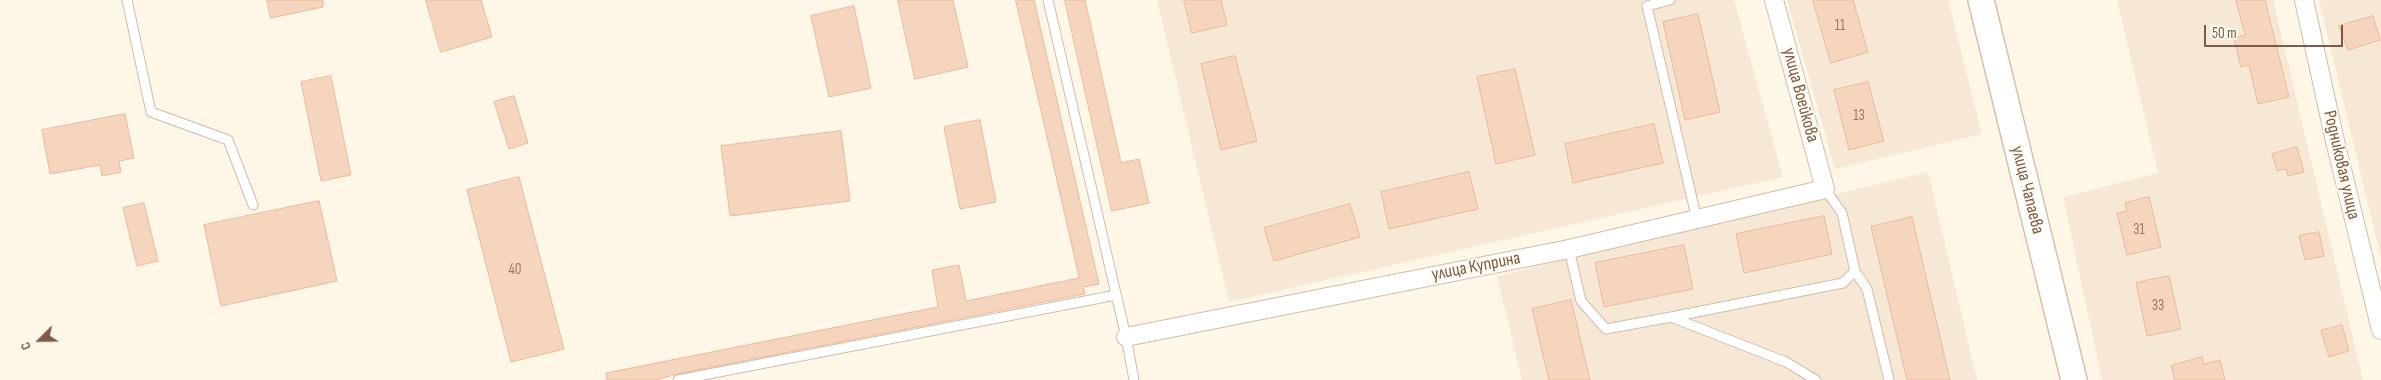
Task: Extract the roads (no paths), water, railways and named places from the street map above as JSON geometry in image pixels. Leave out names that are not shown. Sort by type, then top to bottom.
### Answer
[{"type":"street","name":"улица Воейкова","points":[[1774,0],[1825,190]]},
{"type":"street","name":"улица Чапаева","points":[[1981,0],[2074,380]]},
{"type":"street","name":"Родниковая улица","points":[[2304,0],[2335,141],[2381,330]]},
{"type":"street","name":"улица Куприна","points":[[1126,337],[1569,249],[1825,190]]},
{"type":"lane","points":[[127,0],[151,112],[228,140],[253,205]]},
{"type":"lane","points":[[1048,0],[1126,337],[1134,380]]},
{"type":"lane","points":[[1670,0],[1647,6],[1697,220]]},
{"type":"lane","points":[[1825,190],[1842,213],[1855,271],[1867,289],[1888,380]]},
{"type":"lane","points":[[1569,249],[1582,301],[1606,328],[1843,283],[1855,271]]},
{"type":"lane","points":[[678,380],[1116,295]]},
{"type":"lane","points":[[1671,317],[1786,362],[1816,380]]}]
